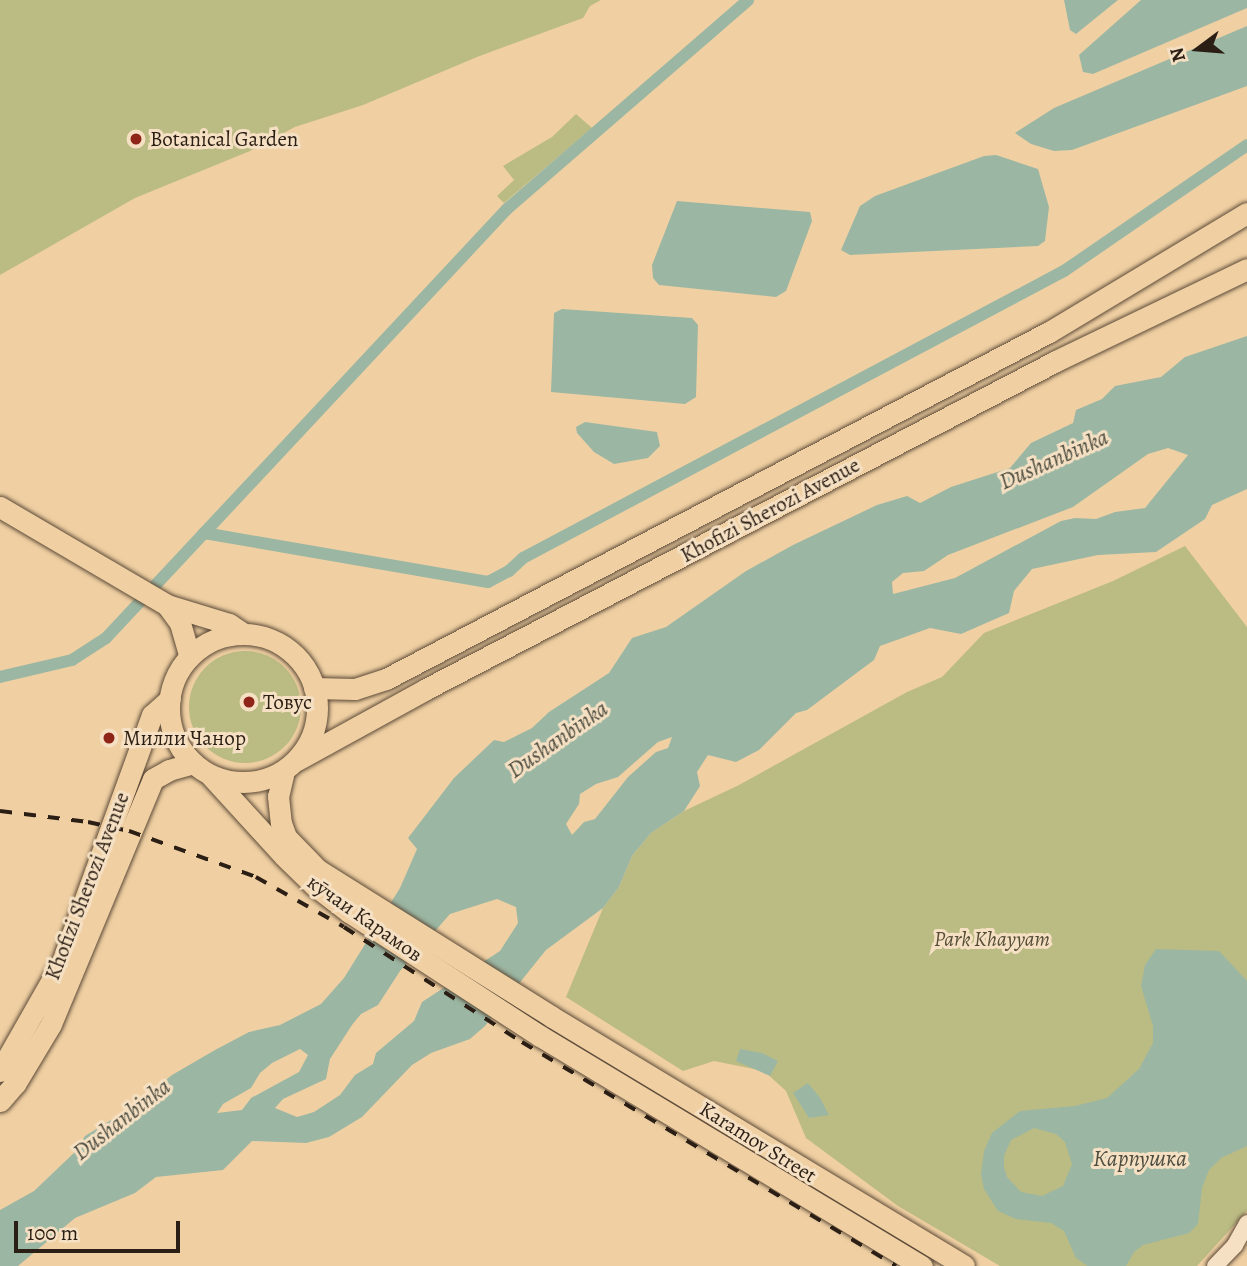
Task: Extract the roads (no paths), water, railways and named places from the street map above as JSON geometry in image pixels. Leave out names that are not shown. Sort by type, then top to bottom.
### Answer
[{"type":"main road","name":"Khofizi Sherozi Avenue","points":[[314,688],[355,689],[386,679],[1049,332],[1247,213]]},
{"type":"main road","name":"Khofizi Sherozi Avenue","points":[[290,765],[439,682],[1056,361],[1247,269]]},
{"type":"main road","points":[[0,507],[167,605],[229,624],[244,634],[280,644],[301,663],[314,688],[317,707],[315,726],[308,744],[290,765],[261,781],[236,782],[211,776],[193,763],[180,747],[172,727],[170,699],[173,684],[190,657],[215,640],[244,634]]},
{"type":"main road","points":[[167,605],[180,623],[190,657]]},
{"type":"main road","name":"Khofizi Sherozi Avenue","points":[[0,1072],[62,962],[152,715],[170,699]]},
{"type":"main road","name":"Khofizi Sherozi Avenue","points":[[0,1101],[15,1084],[51,1024],[153,779],[169,770],[193,763]]},
{"type":"main road","name":"кӯчаи Карамов","points":[[290,765],[279,809],[286,837],[354,903],[540,1037]]},
{"type":"main road","name":"кӯчаи Карамов","points":[[211,776],[292,863],[354,903],[552,1017]]},
{"type":"main road","name":"Karamov Street","points":[[552,1017],[964,1266]]},
{"type":"main road","name":"Karamov Street","points":[[540,1037],[922,1266]]},
{"type":"street","points":[[1215,1266],[1241,1244],[1247,1223]]},
{"type":"water","points":[[1064,0],[1118,0],[1076,34],[1070,30]]},
{"type":"water","points":[[1141,0],[1247,0],[1247,8],[1093,74],[1083,72],[1079,55]]},
{"type":"water","points":[[1247,26],[1247,86],[1072,150],[1054,151],[1031,144],[1015,133],[1054,108]]},
{"type":"water","points":[[996,155],[1038,169],[1049,207],[1045,241],[1038,246],[850,255],[841,250],[860,206],[875,196],[984,156]]},
{"type":"water","points":[[677,201],[810,212],[812,221],[786,291],[776,297],[659,285],[653,278],[652,265]]},
{"type":"water","points":[[562,309],[692,318],[698,325],[696,397],[685,404],[551,392],[554,313]]},
{"type":"water","name":"Dushanbinka","points":[[1247,336],[1247,489],[1212,505],[1205,519],[1156,552],[1098,555],[1032,569],[1014,591],[1009,613],[961,634],[930,628],[880,646],[874,660],[807,710],[796,713],[759,750],[736,762],[708,755],[697,772],[700,786],[684,811],[651,833],[632,856],[619,887],[603,908],[546,950],[485,1026],[470,1039],[431,1053],[412,1065],[362,1117],[329,1137],[306,1143],[252,1141],[223,1170],[156,1177],[135,1193],[75,1218],[18,1266],[0,1266],[0,1210],[34,1191],[76,1151],[85,1136],[132,1107],[172,1075],[215,1050],[249,1032],[280,1025],[321,1004],[344,978],[400,888],[417,849],[408,838],[454,778],[494,740],[504,742],[532,728],[549,712],[609,673],[632,638],[666,627],[746,571],[877,505],[907,496],[920,503],[951,487],[1010,468],[1031,443],[1073,423],[1076,410],[1102,399],[1115,386],[1161,377],[1185,357]],"holes":[[[1168,448],[1188,455],[1145,508],[1115,512],[1096,519],[1075,518],[1061,521],[955,578],[893,594],[892,582],[903,573],[924,571],[948,555],[1073,507],[1148,454]],[[672,737],[668,748],[656,752],[628,777],[595,819],[584,822],[572,835],[566,824],[579,804],[580,794],[596,784],[618,777],[658,742]],[[497,899],[516,907],[518,923],[500,951],[422,1002],[414,1021],[376,1053],[373,1064],[355,1075],[340,1095],[314,1112],[297,1117],[275,1108],[283,1099],[326,1079],[330,1059],[352,1025],[361,1014],[378,1005],[400,971],[450,914]],[[300,1049],[308,1055],[299,1072],[251,1098],[242,1110],[217,1113],[223,1104],[251,1088],[260,1073],[272,1063]]]},
{"type":"water","points":[[585,422],[657,432],[660,446],[648,458],[614,464],[594,452],[577,433],[576,427]]},
{"type":"water","name":"Карпушка","points":[[1156,949],[1219,951],[1247,981],[1247,1146],[1221,1158],[1209,1170],[1202,1188],[1198,1224],[1189,1233],[1143,1245],[1134,1252],[1126,1266],[1088,1266],[1076,1258],[1064,1231],[1051,1223],[1016,1219],[998,1211],[984,1189],[981,1175],[984,1151],[992,1133],[1020,1111],[1075,1106],[1107,1098],[1139,1069],[1153,1043],[1153,1026],[1141,986],[1145,965]],"holes":[[[1034,1128],[1056,1134],[1065,1142],[1072,1164],[1063,1186],[1042,1196],[1021,1192],[1007,1177],[1004,1167],[1004,1156],[1011,1140]]]},
{"type":"water","points":[[740,1049],[762,1053],[778,1061],[770,1076],[736,1061]]},
{"type":"water","points":[[808,1083],[829,1115],[809,1118],[793,1093]]},
{"type":"waterway","points":[[0,677],[72,660],[106,638],[507,209],[748,0]]},
{"type":"waterway","points":[[204,533],[488,582],[509,571],[523,558],[1064,271],[1247,145]]},
{"type":"railway","points":[[0,811],[88,822],[129,831],[256,877],[344,927],[522,1042],[896,1266]]},
{"type":"place","name":"Botanical Garden","points":[[136,139]]},
{"type":"place","name":"Товус","points":[[249,702]]},
{"type":"place","name":"Милли Чанор","points":[[109,738]]},
{"type":"park label","name":"Park Khayyam","points":[[992,939]]}]
